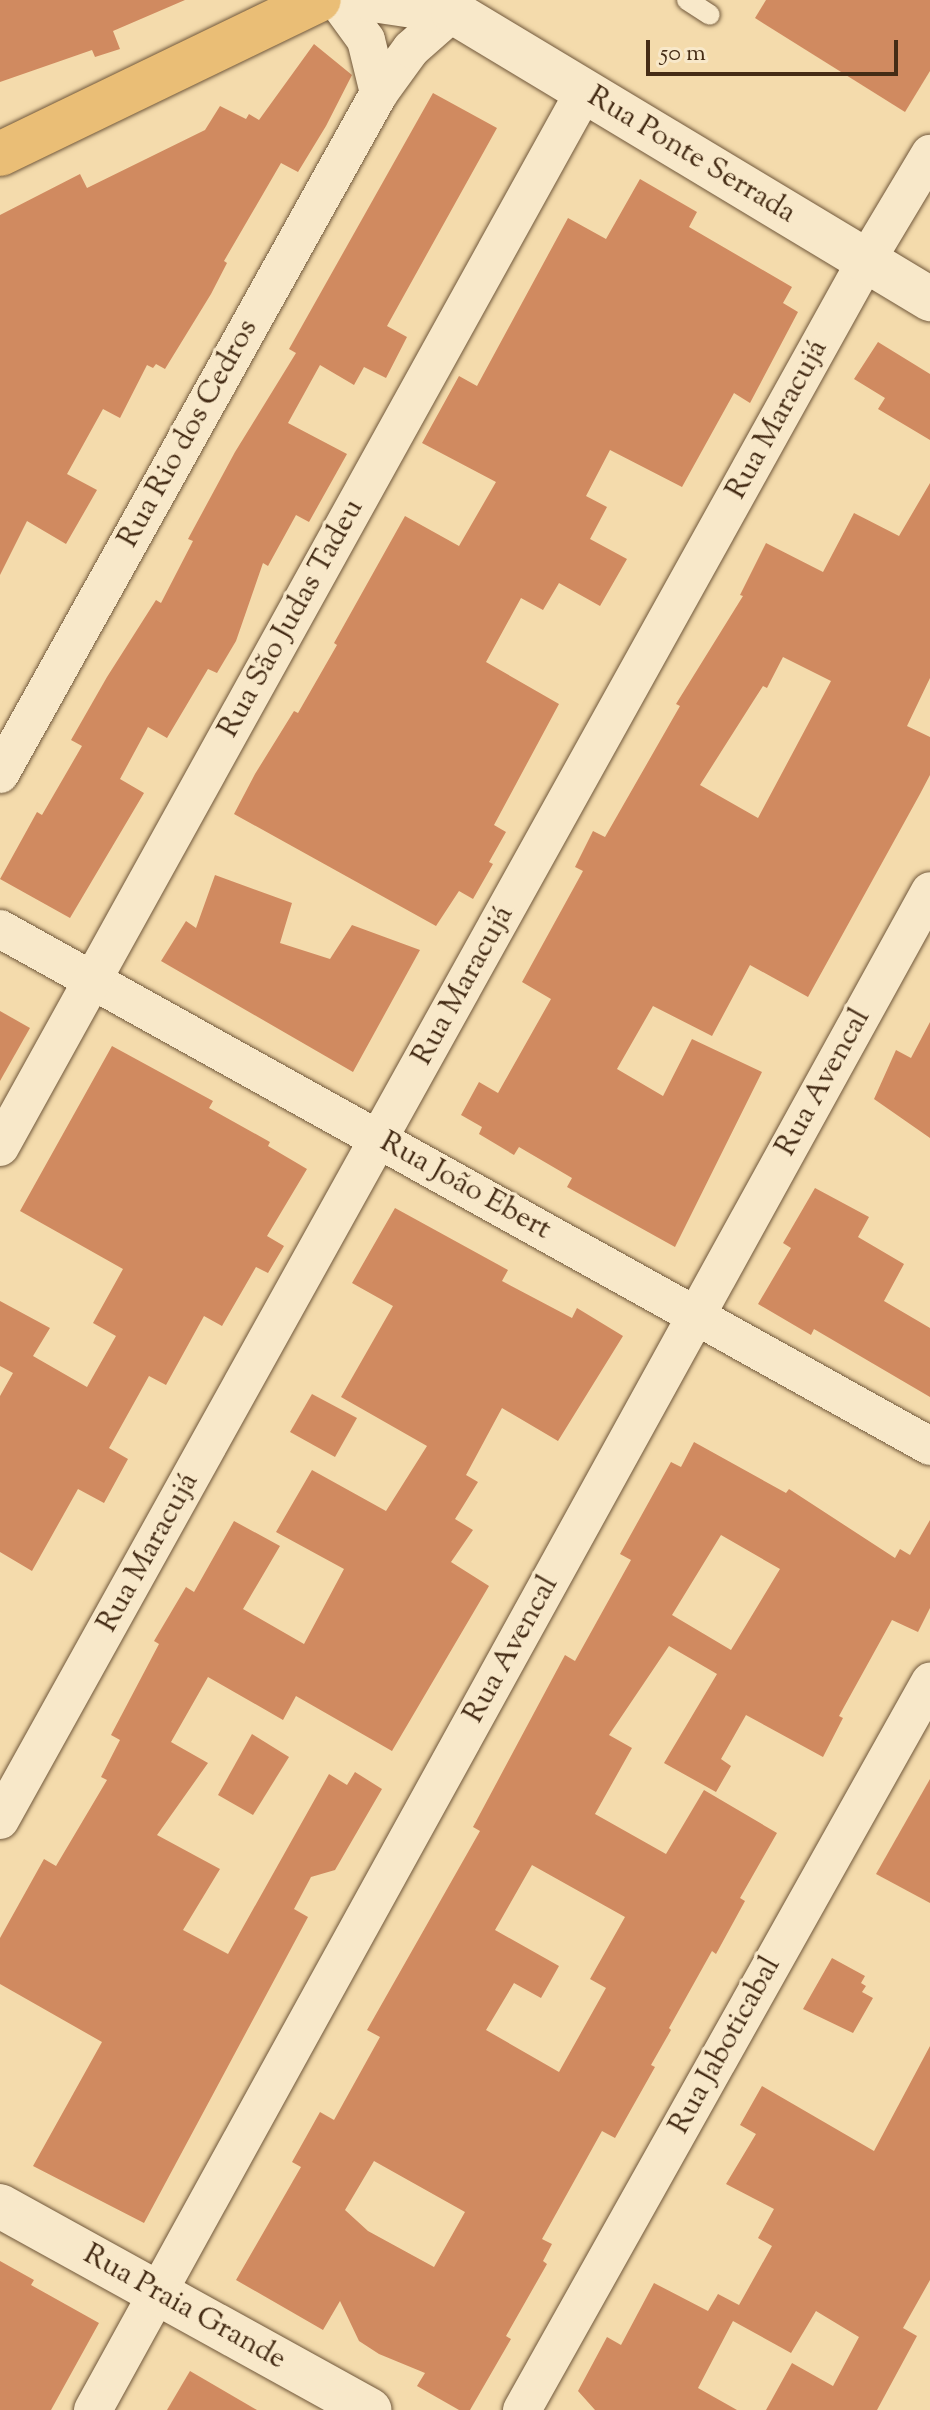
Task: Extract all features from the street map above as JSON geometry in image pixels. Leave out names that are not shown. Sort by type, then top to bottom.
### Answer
[{"type":"main road","points":[[0,154],[319,0]]},
{"type":"street","points":[[337,0],[366,40],[379,93]]},
{"type":"street","name":"Rua Ponte Serrada","points":[[373,0],[453,6],[584,92],[930,299]]},
{"type":"street","name":"Rua Rio dos Cedros","points":[[0,774],[379,93],[411,49],[453,6]]},
{"type":"street","name":"Rua São Judas Tadeu","points":[[0,1147],[584,92]]},
{"type":"street","name":"Rua Maracujá","points":[[0,1820],[866,261],[930,154]]},
{"type":"street","name":"Rua Avencal","points":[[93,2410],[930,891]]},
{"type":"street","name":"Rua João Ebert","points":[[0,929],[930,1446]]},
{"type":"street","name":"Rua Jaboticabal","points":[[522,2410],[930,1682]]},
{"type":"street","name":"Rua Praia Grande","points":[[0,2206],[369,2410]]},
{"type":"lane","points":[[687,0],[710,15]]},
{"type":"building","points":[[0,0],[185,0],[113,31],[120,49],[95,57],[92,50],[0,82]]},
{"type":"building","points":[[766,0],[930,0],[930,71],[905,112],[755,18]]},
{"type":"building","points":[[314,44],[352,75],[326,126],[298,172],[281,163],[224,261],[227,263],[211,294],[165,369],[156,364],[153,368],[147,365],[120,418],[103,409],[67,474],[97,490],[66,544],[27,521],[0,575],[0,215],[80,174],[87,188],[205,130],[220,106],[246,119],[249,114],[259,120]]},
{"type":"building","points":[[433,93],[497,128],[387,326],[407,337],[386,378],[364,367],[354,385],[320,365],[288,423],[347,454],[309,522],[296,515],[268,566],[263,563],[236,641],[217,673],[208,669],[167,738],[148,727],[120,779],[144,793],[70,918],[0,879],[37,812],[42,815],[82,746],[71,740],[107,677],[156,600],[161,603],[193,541],[188,539],[235,452],[296,353],[289,349]]},
{"type":"building","points":[[640,179],[697,212],[689,227],[792,287],[783,303],[798,312],[750,403],[734,393],[682,487],[610,450],[586,496],[607,507],[590,539],[627,559],[600,606],[559,583],[543,610],[521,598],[486,662],[559,704],[494,825],[506,832],[489,862],[493,864],[473,899],[459,891],[436,926],[234,814],[294,711],[298,713],[405,516],[459,546],[496,482],[422,443],[459,376],[477,386],[568,218],[606,239]]},
{"type":"building","points":[[878,342],[930,374],[930,440],[878,409],[885,398],[854,379]]},
{"type":"building","points":[[930,483],[930,678],[907,726],[930,737],[930,775],[920,794],[808,997],[750,965],[712,1036],[653,1006],[617,1069],[663,1096],[692,1039],[762,1072],[675,1247],[567,1187],[572,1178],[519,1147],[514,1155],[479,1134],[482,1127],[461,1115],[479,1082],[498,1093],[551,999],[522,982],[583,871],[575,867],[593,831],[605,837],[680,706],[676,704],[743,596],[740,595],[766,543],[823,572],[854,513],[899,536]],"holes":[[[783,657],[831,681],[758,818],[700,785],[763,686],[767,688]]]},
{"type":"building","points":[[215,875],[292,903],[280,943],[330,959],[352,925],[420,950],[353,1072],[161,961],[186,921],[196,928]]},
{"type":"building","points":[[0,1011],[30,1028],[0,1081]]},
{"type":"building","points":[[930,1022],[930,1138],[874,1099],[896,1050],[911,1058]]},
{"type":"building","points":[[112,1046],[213,1101],[209,1108],[270,1142],[268,1146],[307,1169],[267,1236],[284,1246],[268,1273],[256,1267],[222,1326],[204,1316],[166,1385],[149,1376],[109,1448],[128,1459],[104,1503],[78,1489],[32,1571],[0,1552],[0,1396],[13,1373],[0,1366],[0,1301],[50,1328],[33,1356],[87,1387],[116,1336],[93,1323],[123,1269],[20,1211]]},
{"type":"building","points":[[815,1188],[869,1217],[858,1237],[904,1264],[884,1301],[930,1328],[930,1397],[814,1329],[811,1335],[758,1304],[791,1248],[783,1243]]},
{"type":"building","points":[[395,1208],[508,1270],[502,1281],[572,1318],[577,1308],[623,1336],[558,1441],[502,1408],[466,1475],[478,1482],[455,1519],[473,1530],[451,1562],[489,1586],[392,1751],[296,1696],[283,1720],[208,1677],[171,1742],[208,1763],[157,1835],[220,1869],[183,1930],[228,1954],[329,1774],[347,1785],[355,1772],[382,1789],[335,1870],[311,1877],[294,1909],[308,1917],[144,2223],[33,2166],[102,2042],[0,1984],[0,1938],[44,1859],[56,1866],[107,1780],[101,1777],[120,1740],[111,1735],[159,1644],[154,1641],[186,1587],[194,1592],[234,1521],[280,1546],[243,1609],[304,1644],[344,1569],[276,1532],[312,1470],[386,1511],[427,1446],[341,1397],[393,1306],[352,1283]]},
{"type":"building","points":[[312,1394],[357,1418],[335,1457],[290,1432]]},
{"type":"building","points":[[694,1442],[786,1493],[789,1489],[895,1558],[900,1549],[910,1555],[930,1520],[930,1608],[918,1632],[892,1620],[839,1716],[843,1718],[823,1757],[746,1715],[721,1759],[731,1766],[716,1792],[664,1763],[717,1674],[669,1646],[609,1735],[632,1748],[595,1814],[666,1854],[704,1790],[777,1833],[740,1898],[745,1901],[716,1954],[712,1951],[669,2028],[671,2030],[651,2065],[655,2067],[615,2138],[602,2131],[542,2239],[552,2244],[543,2261],[547,2264],[506,2336],[511,2339],[470,2410],[459,2410],[417,2386],[425,2373],[379,2354],[359,2341],[340,2301],[323,2330],[236,2280],[301,2167],[292,2162],[320,2112],[334,2120],[380,2037],[367,2030],[480,1831],[473,1827],[565,1655],[575,1661],[631,1560],[620,1554],[671,1462],[681,1467]],"holes":[[[721,1535],[780,1569],[731,1650],[672,1615]],[[532,1865],[625,1917],[590,1979],[606,1988],[559,2072],[486,2030],[514,1983],[541,1998],[559,1966],[495,1930]],[[374,2161],[465,2212],[434,2267],[368,2231],[345,2210]]]},
{"type":"building","points":[[252,1734],[289,1757],[253,1815],[218,1795]]},
{"type":"building","points":[[930,1779],[930,1903],[876,1874]]},
{"type":"building","points":[[832,1958],[865,1976],[861,1983],[866,1986],[862,1992],[873,1998],[853,2033],[803,2009]]},
{"type":"building","points":[[930,2046],[930,2280],[903,2328],[917,2336],[877,2410],[766,2410],[792,2363],[833,2386],[859,2337],[816,2311],[791,2353],[733,2321],[698,2388],[737,2410],[595,2410],[578,2391],[607,2337],[621,2345],[654,2283],[708,2311],[718,2294],[739,2305],[772,2246],[758,2238],[774,2209],[726,2184],[756,2134],[740,2125],[762,2086],[874,2151]]},
{"type":"building","points":[[0,2261],[34,2280],[31,2285],[99,2323],[51,2410],[0,2410]]},
{"type":"building","points":[[190,2371],[257,2410],[167,2410]]}]
